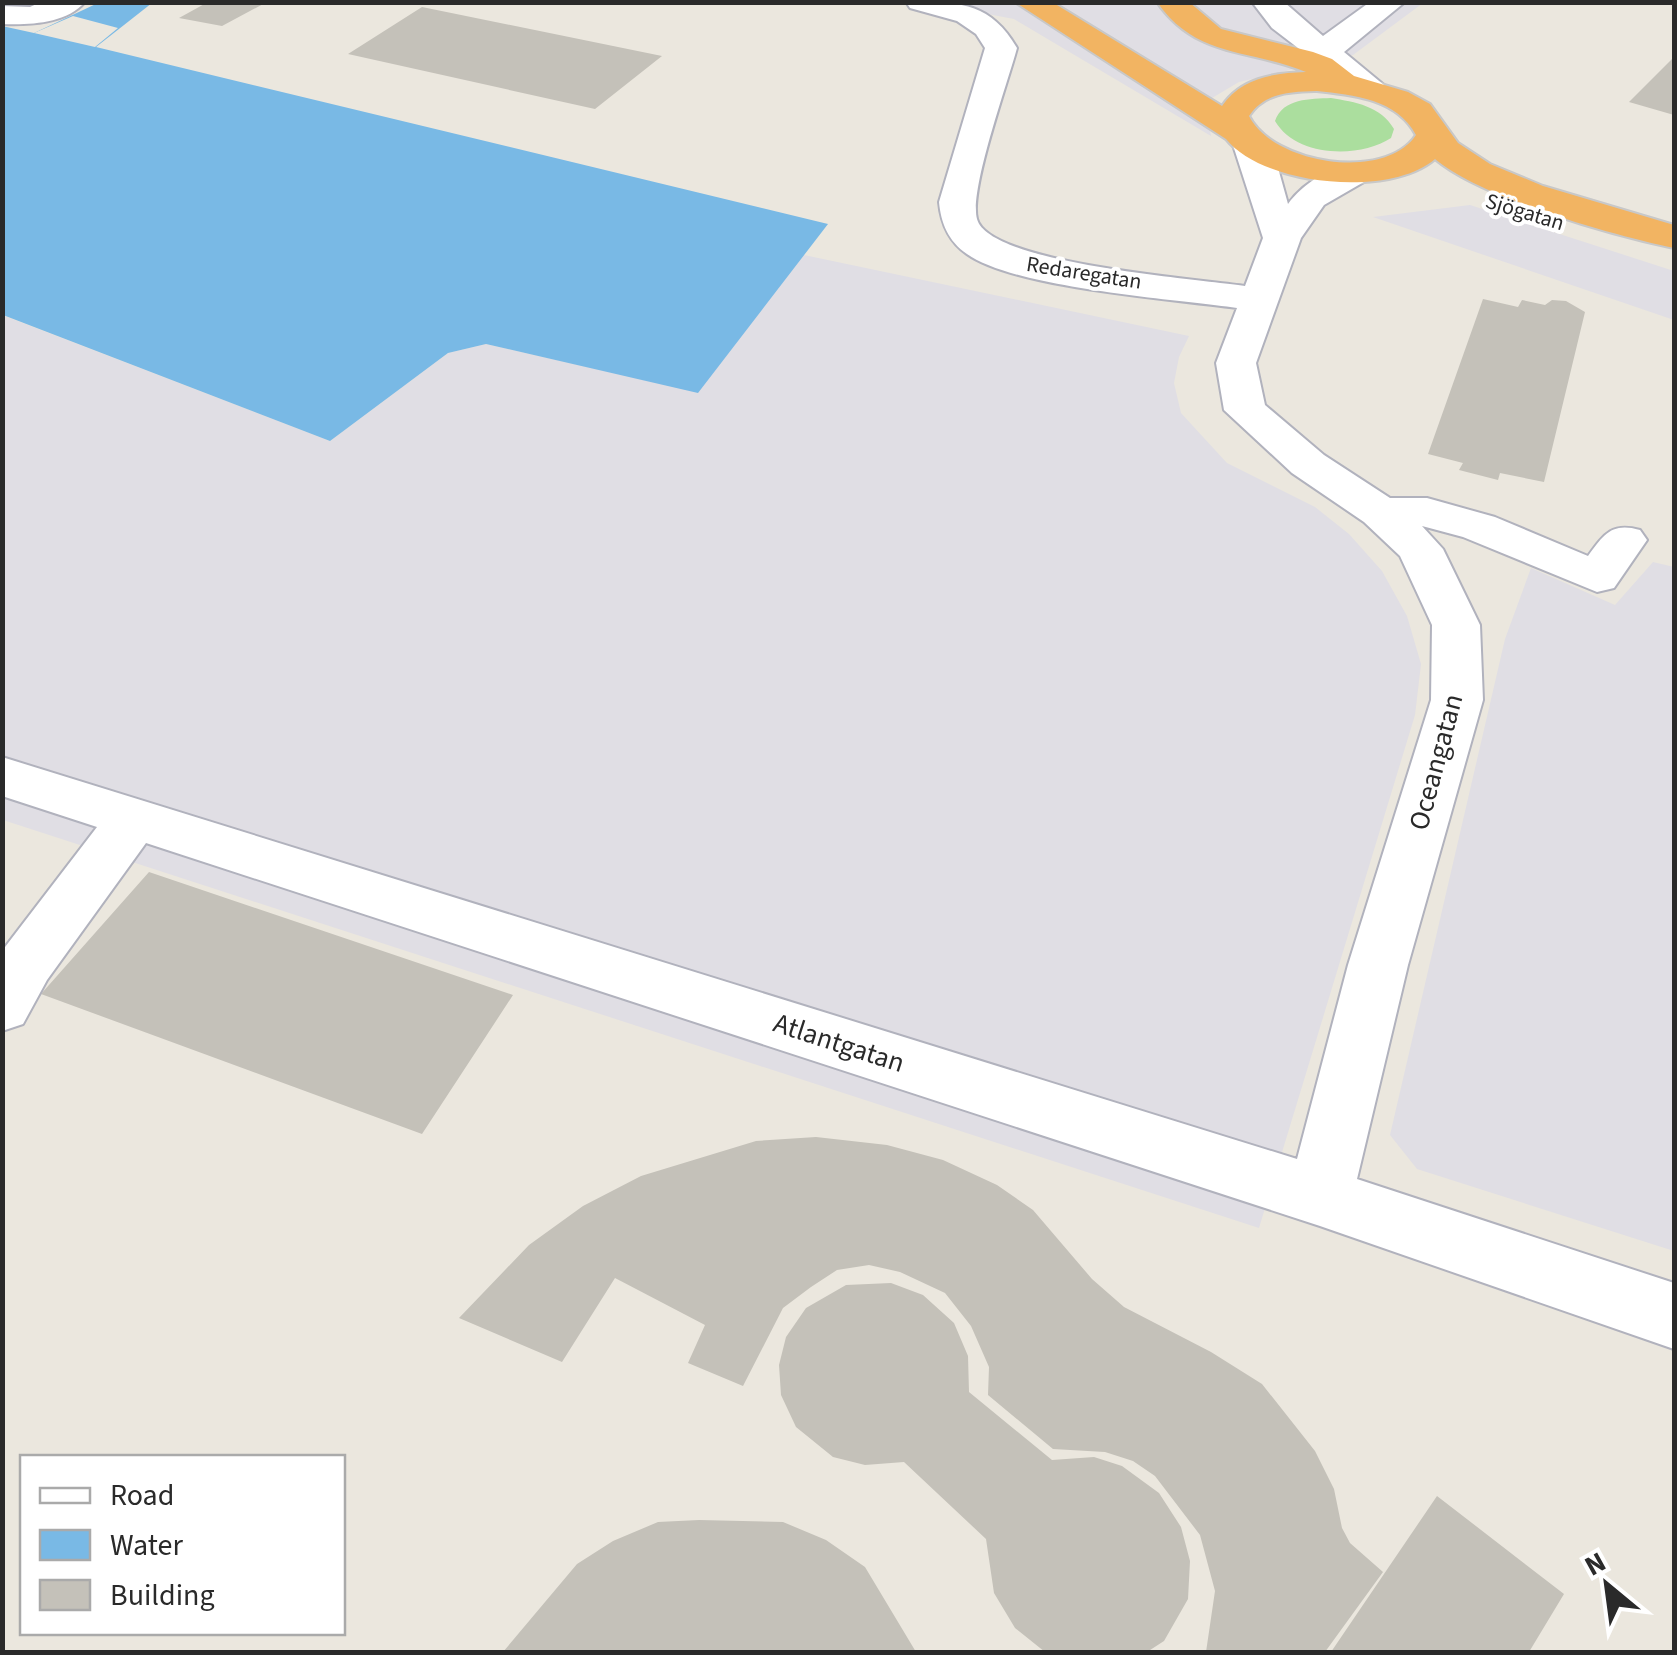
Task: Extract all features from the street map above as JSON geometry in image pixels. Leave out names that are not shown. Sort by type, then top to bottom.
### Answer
[{"type":"highway","name":"Sjögatan","points":[[1030,2],[1130,61],[1244,138],[1305,166],[1365,171],[1448,187],[1674,259]]},
{"type":"highway","points":[[1097,2],[1110,32],[1130,61]]},
{"type":"highway","name":"Sjögatan","points":[[1172,2],[1195,27],[1228,42],[1267,47],[1316,62],[1361,87],[1417,110],[1432,127],[1433,136],[1458,160],[1487,176],[1674,237]]},
{"type":"highway","points":[[1244,138],[1232,116],[1258,91],[1299,82],[1361,87]]},
{"type":"highway","points":[[1365,171],[1402,165],[1422,155],[1433,136]]},
{"type":"street","points":[[2,14],[33,16],[70,2]]},
{"type":"street","name":"Redaregatan","points":[[921,2],[966,13],[986,23],[1001,48],[957,202],[958,221],[982,248],[1030,267],[1262,300]]},
{"type":"street","points":[[1268,2],[1283,21],[1358,19]]},
{"type":"street","points":[[1286,2],[1302,21],[1358,19]]},
{"type":"street","points":[[1305,2],[1358,19]]},
{"type":"street","points":[[1358,19],[1361,87]]},
{"type":"street","points":[[1244,138],[1268,184],[1267,212],[1282,238]]},
{"type":"street","name":"Oceangatan","points":[[1320,1196],[1378,965],[1457,700],[1456,625],[1420,550],[1380,512],[1296,455],[1245,410],[1236,363],[1282,238],[1311,197],[1365,171]]},
{"type":"street","points":[[1380,512],[1427,512],[1479,527],[1597,577],[1624,540]]},
{"type":"street","name":"Atlantgatan","points":[[2,776],[1320,1196],[1674,1316]]},
{"type":"street","points":[[2,1006],[26,963],[134,818]]},
{"type":"shaded area","points":[[930,3],[1423,3],[1353,55],[1239,82],[1212,98],[1208,120],[1211,136],[1014,19]]},
{"type":"shaded area","points":[[1470,205],[1674,271],[1674,320],[1373,217]]},
{"type":"shaded area","points":[[804,255],[1189,336],[1179,357],[1174,383],[1181,413],[1227,463],[1315,507],[1349,534],[1382,571],[1407,616],[1421,664],[1415,715],[1259,1228],[3,820],[2,315],[330,441],[448,353],[486,344],[698,392]]},
{"type":"shaded area","points":[[1653,562],[1674,567],[1674,1251],[1417,1169],[1390,1135],[1505,639],[1531,568],[1615,605]]},
{"type":"green space","points":[[1331,98],[1375,110],[1394,129],[1391,138],[1362,149],[1329,151],[1297,142],[1275,121],[1291,104]]},
{"type":"water","points":[[98,3],[152,3],[96,47],[828,224],[698,393],[486,344],[448,353],[330,441],[3,315],[2,26],[34,33]]},
{"type":"pier","points":[[73,16],[118,28],[95,47],[34,33]]},
{"type":"building","points":[[208,2],[267,2],[222,26],[179,18]]},
{"type":"building","points":[[422,7],[662,56],[595,109],[348,54]]},
{"type":"building","points":[[1674,57],[1674,115],[1629,102]]},
{"type":"building","points":[[1483,299],[1518,307],[1522,300],[1545,305],[1552,300],[1566,301],[1585,312],[1544,482],[1500,473],[1498,480],[1459,470],[1463,463],[1428,454]]},
{"type":"building","points":[[149,872],[513,995],[422,1134],[41,994]]},
{"type":"building","points":[[816,1137],[887,1145],[943,1160],[997,1185],[1033,1210],[1092,1279],[1124,1307],[1211,1352],[1262,1384],[1315,1451],[1334,1489],[1342,1528],[1350,1543],[1383,1572],[1325,1652],[1206,1652],[1215,1591],[1200,1535],[1155,1476],[1133,1461],[1105,1452],[1053,1449],[988,1395],[989,1367],[971,1326],[945,1293],[900,1272],[869,1265],[837,1270],[811,1287],[783,1308],[743,1386],[688,1363],[705,1325],[615,1278],[562,1362],[459,1318],[529,1245],[583,1206],[641,1176],[756,1141]]},
{"type":"building","points":[[891,1283],[923,1295],[954,1323],[968,1356],[969,1392],[1052,1460],[1094,1457],[1122,1466],[1159,1493],[1181,1527],[1190,1561],[1188,1599],[1164,1641],[1147,1652],[1045,1652],[1015,1628],[994,1593],[986,1539],[904,1462],[865,1465],[833,1457],[796,1427],[781,1395],[779,1365],[786,1337],[806,1308],[846,1285]]},
{"type":"building","points":[[1437,1496],[1564,1594],[1529,1652],[1331,1652]]},
{"type":"building","points":[[658,1522],[783,1522],[826,1540],[865,1567],[916,1652],[503,1652],[577,1564],[613,1541]]}]
